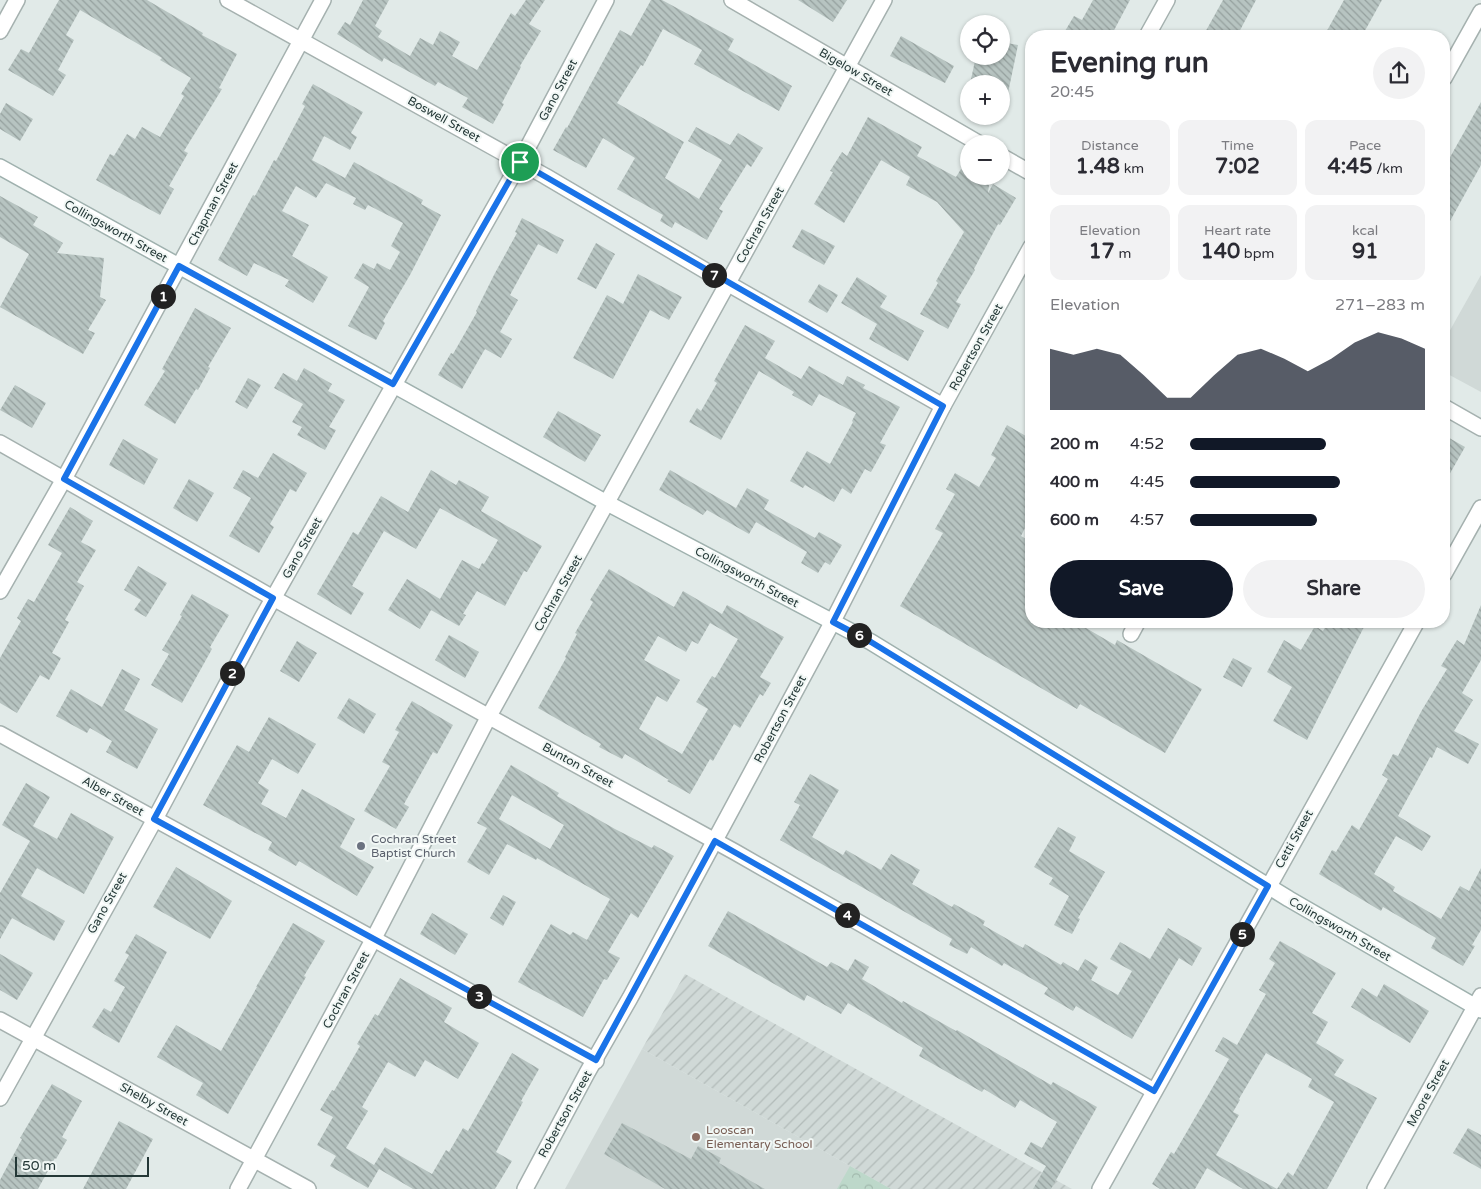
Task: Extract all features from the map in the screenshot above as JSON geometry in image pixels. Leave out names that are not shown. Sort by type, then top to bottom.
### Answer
[{"type":"street","points":[[0,31],[17,0]]},
{"type":"street","name":"Boswell Street","points":[[228,0],[520,162],[943,406]]},
{"type":"street","name":"Chapman Street","points":[[0,591],[64,479],[323,0]]},
{"type":"street","name":"Gano Street","points":[[0,1098],[273,598],[520,162],[606,0]]},
{"type":"street","name":"Bigelow Street","points":[[732,0],[964,135]]},
{"type":"street","name":"Cochran Street","points":[[238,1189],[374,938],[489,716],[884,0]]},
{"type":"street","points":[[1150,30],[1167,0]]},
{"type":"street","points":[[1450,67],[1481,12]]},
{"type":"street","points":[[1010,161],[1025,170]]},
{"type":"street","name":"Collingsworth Street","points":[[0,167],[607,503],[871,642],[1160,821],[1367,945],[1479,1004]]},
{"type":"street","name":"Robertson Street","points":[[525,1189],[833,622],[943,406],[1025,258]]},
{"type":"street","points":[[1450,410],[1481,428]]},
{"type":"street","name":"Bunton Street","points":[[0,443],[273,598],[715,841],[1154,1091]]},
{"type":"street","points":[[1450,563],[1481,508]]},
{"type":"street","name":"Cetti Street","points":[[1100,1189],[1413,628]]},
{"type":"street","name":"Alber Street","points":[[0,734],[596,1060]]},
{"type":"street","name":"Moore Street","points":[[1375,1189],[1479,1004]]},
{"type":"street","name":"Shelby Street","points":[[0,1020],[308,1189]]},
{"type":"shaded area","points":[[1481,275],[1481,392],[1450,375],[1450,330]]},
{"type":"shaded area","points":[[685,974],[1072,1189],[891,1189],[642,1049]]},
{"type":"shaded area","name":"Looscan Elementary School","points":[[642,1049],[891,1189],[565,1189]]},
{"type":"green space","points":[[850,1166],[891,1189],[837,1189]]},
{"type":"building","points":[[59,0],[147,0],[203,33],[202,35],[237,54],[219,88],[222,89],[184,151],[188,153],[169,186],[174,189],[160,215],[96,180],[110,154],[114,156],[127,134],[135,139],[142,127],[160,137],[184,96],[181,94],[191,78],[160,60],[162,58],[80,10],[66,35],[74,40],[58,70],[66,75],[53,96],[8,70],[21,49],[29,53]]},
{"type":"building","points":[[363,0],[389,0],[375,26],[382,31],[378,37],[410,56],[420,38],[433,45],[440,31],[460,42],[452,56],[477,70],[511,13],[515,16],[526,0],[545,0],[529,24],[541,31],[520,66],[502,103],[504,104],[493,124],[462,107],[468,98],[438,82],[435,86],[384,58],[382,62],[337,34],[345,22],[350,25]]},
{"type":"building","points":[[651,0],[662,0],[734,39],[728,50],[792,86],[779,111],[694,64],[702,50],[663,29],[643,66],[641,65],[617,103],[684,142],[665,178],[699,199],[722,160],[688,141],[696,127],[730,145],[738,133],[763,148],[751,167],[747,164],[719,209],[723,211],[707,240],[675,222],[672,228],[660,221],[663,215],[617,189],[635,158],[603,138],[586,168],[553,150],[620,30],[631,36]]},
{"type":"building","points":[[798,0],[847,0],[833,22]]},
{"type":"building","points":[[1093,0],[1130,0],[1114,30],[1066,30],[1074,16],[1082,20]]},
{"type":"building","points":[[1223,0],[1256,0],[1240,30],[1206,30]]},
{"type":"building","points":[[1344,0],[1382,0],[1365,30],[1327,30]]},
{"type":"building","points":[[901,36],[954,66],[945,83],[890,56]]},
{"type":"building","points":[[1010,44],[1018,45],[1010,83],[1010,75],[972,75],[974,65],[1010,65]]},
{"type":"building","points":[[313,84],[363,112],[351,133],[357,137],[350,150],[324,136],[312,160],[345,178],[354,162],[423,200],[421,204],[441,215],[410,275],[383,321],[385,323],[376,340],[348,326],[369,287],[354,278],[363,263],[374,269],[377,263],[390,270],[400,252],[391,246],[403,223],[368,205],[365,210],[353,204],[356,198],[326,183],[316,198],[296,186],[282,211],[309,225],[292,256],[328,277],[313,303],[285,286],[289,280],[254,263],[247,276],[218,260],[253,195],[255,196],[274,160],[276,161],[305,106],[302,104]]},
{"type":"building","points":[[1481,102],[1481,165],[1450,221],[1450,157]]},
{"type":"building","points":[[6,103],[33,119],[20,141],[0,129],[0,114]]},
{"type":"building","points":[[868,117],[922,147],[917,156],[956,177],[960,171],[960,185],[989,185],[988,193],[992,185],[995,185],[1016,198],[1000,225],[998,224],[975,270],[956,302],[961,304],[948,329],[920,314],[938,283],[936,281],[964,232],[937,202],[906,185],[910,177],[881,160],[844,223],[814,204],[833,172],[830,171],[842,152],[847,156]]},
{"type":"building","points":[[0,196],[38,217],[33,225],[63,243],[57,253],[104,258],[100,297],[106,300],[88,330],[95,333],[83,354],[0,307],[29,254],[0,237]]},
{"type":"building","points":[[522,218],[564,240],[557,254],[538,244],[510,295],[518,300],[500,332],[512,339],[501,358],[485,349],[462,389],[438,375],[451,353],[453,354],[477,312],[495,273],[517,233],[515,232]]},
{"type":"building","points":[[802,229],[835,246],[824,265],[792,247]]},
{"type":"building","points":[[596,243],[615,254],[596,289],[577,279]]},
{"type":"building","points":[[638,274],[682,297],[669,320],[650,310],[613,379],[573,358],[607,295],[623,304]]},
{"type":"building","points":[[857,277],[887,296],[880,307],[924,331],[908,361],[869,339],[877,324],[841,303]]},
{"type":"building","points":[[819,284],[838,295],[827,313],[808,302]]},
{"type":"building","points":[[195,308],[231,328],[208,367],[210,368],[198,390],[196,389],[175,424],[144,405],[165,371],[162,369]]},
{"type":"building","points":[[745,325],[775,341],[765,358],[801,379],[809,366],[843,385],[847,376],[865,385],[863,388],[900,407],[880,443],[886,445],[871,472],[865,469],[851,494],[842,488],[834,502],[805,485],[803,488],[790,481],[807,451],[830,464],[856,413],[819,394],[812,406],[792,395],[794,392],[759,371],[721,440],[689,422],[697,408],[701,411],[717,383],[714,381]]},
{"type":"building","points":[[304,368],[332,384],[328,391],[345,400],[329,427],[336,430],[325,450],[297,435],[302,427],[292,422],[303,404],[274,388],[283,373],[297,381]]},
{"type":"building","points":[[248,378],[261,385],[247,409],[235,402]]},
{"type":"building","points":[[15,385],[46,403],[32,428],[0,410]]},
{"type":"building","points":[[558,411],[601,435],[585,462],[543,437]]},
{"type":"building","points":[[1007,425],[1025,436],[1025,528],[1021,536],[1025,538],[1025,628],[1086,628],[1115,645],[1117,640],[1202,689],[1165,753],[1080,704],[1077,709],[900,606],[943,533],[935,529],[955,494],[946,489],[955,473],[979,487],[996,458],[991,455]]},
{"type":"building","points":[[1450,438],[1465,447],[1450,473]]},
{"type":"building","points":[[123,439],[158,459],[144,485],[109,465]]},
{"type":"building","points":[[273,453],[307,473],[296,492],[290,489],[270,524],[274,527],[259,553],[229,536],[251,498],[233,488],[243,470],[258,478]]},
{"type":"building","points":[[431,470],[456,485],[459,480],[489,497],[481,511],[542,546],[527,572],[524,571],[505,606],[477,591],[463,614],[466,615],[459,626],[431,610],[420,629],[388,610],[407,579],[440,599],[462,560],[479,569],[498,540],[440,508],[416,549],[384,531],[352,586],[364,593],[351,615],[317,594],[353,532],[358,535],[381,496],[408,512]]},
{"type":"building","points":[[670,470],[736,508],[747,488],[769,500],[764,509],[815,538],[819,532],[842,545],[830,565],[825,562],[818,573],[801,563],[807,552],[756,522],[749,534],[707,510],[703,515],[659,490]]},
{"type":"building","points":[[189,479],[214,493],[197,522],[173,508]]},
{"type":"building","points":[[70,507],[93,521],[81,542],[96,550],[77,582],[84,586],[65,620],[69,622],[52,653],[61,658],[49,680],[40,675],[17,713],[0,703],[0,658],[21,621],[17,618],[28,599],[34,602],[62,553],[48,545]]},
{"type":"building","points":[[138,566],[167,583],[146,617],[134,610],[141,600],[124,590]]},
{"type":"building","points":[[609,569],[674,607],[683,591],[722,614],[727,605],[784,637],[760,677],[771,683],[763,696],[760,694],[740,728],[734,724],[713,761],[710,759],[690,794],[625,754],[622,759],[599,747],[601,744],[538,708],[566,658],[577,634],[575,633],[593,602],[590,600]],"holes":[[[710,623],[738,639],[715,678],[712,676],[696,702],[708,709],[682,754],[639,729],[657,696],[667,702],[680,680],[644,660],[658,636],[686,652],[692,641],[698,644]]]},
{"type":"building","points":[[192,594],[229,615],[210,647],[212,649],[182,703],[151,685],[169,654],[162,650],[182,616],[180,615]]},
{"type":"building","points":[[1481,605],[1481,660],[1462,693],[1473,700],[1454,731],[1479,744],[1468,764],[1437,747],[1398,816],[1431,836],[1422,851],[1396,836],[1374,874],[1395,887],[1393,891],[1441,919],[1460,886],[1469,891],[1481,868],[1481,930],[1472,945],[1475,946],[1463,966],[1431,948],[1436,938],[1383,907],[1381,911],[1319,874],[1332,850],[1336,852],[1352,825],[1359,830],[1388,779],[1382,775],[1393,754],[1398,756],[1422,710],[1447,669],[1441,666],[1457,640],[1464,645]]},
{"type":"building","points":[[1314,628],[1323,631],[1325,628],[1363,628],[1307,740],[1273,721],[1292,687],[1267,672],[1284,640],[1301,650]]},
{"type":"building","points":[[449,635],[479,652],[465,678],[435,660]]},
{"type":"building","points":[[297,641],[317,653],[299,682],[280,671]]},
{"type":"building","points":[[1233,658],[1252,668],[1242,687],[1223,677]]},
{"type":"building","points":[[122,669],[140,679],[124,710],[158,729],[137,769],[106,752],[112,741],[90,728],[87,733],[56,716],[71,689],[102,707]]},
{"type":"building","points":[[349,698],[376,714],[364,734],[337,718]]},
{"type":"building","points":[[412,701],[453,725],[437,754],[433,752],[404,804],[409,807],[396,829],[364,811],[390,766],[382,762],[399,732],[395,730]]},
{"type":"building","points":[[269,717],[316,744],[298,774],[272,759],[258,783],[269,790],[261,804],[286,818],[302,789],[355,819],[340,847],[374,867],[357,896],[299,861],[296,866],[268,850],[272,842],[203,805],[237,745],[249,752]]},
{"type":"building","points":[[511,765],[559,793],[557,796],[615,829],[652,848],[654,845],[674,856],[638,918],[631,913],[608,952],[620,958],[607,980],[604,979],[583,1017],[518,982],[551,924],[570,935],[573,932],[587,940],[610,899],[537,858],[536,860],[507,844],[489,875],[467,862],[487,828],[477,823]],"holes":[[[512,795],[564,825],[550,849],[499,819]]]},
{"type":"building","points":[[810,774],[839,790],[812,837],[843,855],[846,850],[881,870],[891,854],[920,870],[912,884],[952,907],[954,904],[985,921],[983,925],[1023,948],[1025,944],[1061,965],[1063,962],[1078,971],[1085,959],[1098,967],[1091,980],[1118,995],[1132,971],[1110,959],[1120,942],[1150,959],[1168,928],[1202,948],[1192,966],[1179,958],[1132,1039],[1076,1006],[1073,1011],[1044,994],[1048,988],[1004,963],[1002,966],[971,947],[967,954],[949,945],[952,939],[780,840],[800,805],[794,802]]},
{"type":"building","points":[[26,783],[50,797],[33,826],[57,839],[71,813],[114,837],[84,894],[37,868],[21,896],[65,921],[54,941],[12,918],[0,939],[0,893],[30,841],[2,825]]},
{"type":"building","points":[[1058,827],[1076,837],[1069,851],[1105,872],[1078,918],[1080,919],[1072,934],[1054,925],[1069,896],[1049,884],[1053,878],[1034,867]]},
{"type":"building","points":[[176,867],[232,901],[210,939],[153,907]]},
{"type":"building","points":[[503,895],[516,902],[503,926],[490,918]]},
{"type":"building","points":[[728,911],[827,967],[831,962],[848,971],[855,959],[869,967],[862,979],[902,1003],[903,1001],[957,1030],[1051,1085],[1053,1082],[1097,1107],[1051,1189],[1033,1189],[1046,1166],[1024,1154],[1031,1142],[1042,1148],[1057,1122],[1020,1100],[1015,1108],[984,1089],[982,1092],[919,1056],[923,1048],[848,1003],[841,1014],[807,995],[804,1001],[708,946]]},
{"type":"building","points":[[432,913],[468,934],[455,955],[420,934]]},
{"type":"building","points":[[293,923],[325,941],[228,1114],[196,1095],[203,1083],[157,1057],[176,1025],[221,1051]]},
{"type":"building","points":[[136,934],[167,952],[119,1043],[92,1027],[104,1008],[111,1012],[125,987],[114,981],[129,955],[125,953]]},
{"type":"building","points":[[1280,941],[1336,973],[1312,1013],[1328,1022],[1316,1043],[1344,1060],[1334,1075],[1377,1098],[1327,1189],[1243,1189],[1207,1168],[1195,1189],[1160,1189],[1152,1184],[1171,1152],[1174,1154],[1229,1059],[1215,1051],[1223,1037],[1237,1045],[1266,994],[1259,990],[1275,963],[1269,959]],"holes":[[[1266,1053],[1312,1079],[1308,1087],[1334,1102],[1293,1176],[1288,1172],[1277,1189],[1216,1155],[1239,1115],[1233,1112],[1239,1099]]]},
{"type":"building","points":[[0,954],[33,973],[17,1000],[0,990]]},
{"type":"building","points":[[400,978],[452,1008],[444,1022],[479,1043],[458,1079],[425,1060],[415,1077],[388,1062],[362,1107],[368,1111],[346,1148],[374,1165],[385,1147],[432,1174],[446,1150],[449,1152],[463,1128],[468,1131],[512,1053],[539,1069],[496,1152],[512,1161],[495,1189],[413,1189],[379,1169],[368,1188],[330,1166],[336,1156],[317,1145],[333,1117],[320,1110],[332,1090],[334,1091],[360,1046],[357,1044],[375,1014],[378,1016]]},
{"type":"building","points":[[1384,984],[1429,1011],[1410,1043],[1351,1007],[1362,988],[1377,997]]},
{"type":"building","points":[[52,1084],[82,1101],[62,1137],[67,1140],[38,1189],[0,1189],[0,1180],[22,1139],[20,1138]]},
{"type":"building","points":[[119,1121],[153,1139],[126,1189],[83,1189]]},
{"type":"building","points":[[622,1123],[691,1159],[698,1146],[721,1158],[719,1163],[765,1189],[665,1189],[604,1154]]},
{"type":"building","points":[[1468,1128],[1481,1135],[1481,1169],[1453,1153]]},
{"type":"place","name":"Cochran Street Baptist Church","points":[[361,846]]},
{"type":"place","name":"Looscan Elementary School","points":[[696,1137]]},
{"type":"route","points":[[520,162],[943,406],[833,622],[871,642],[1268,886],[1154,1091],[715,841],[596,1060],[154,819],[273,598],[64,479],[179,266],[393,384],[520,162]]}]
